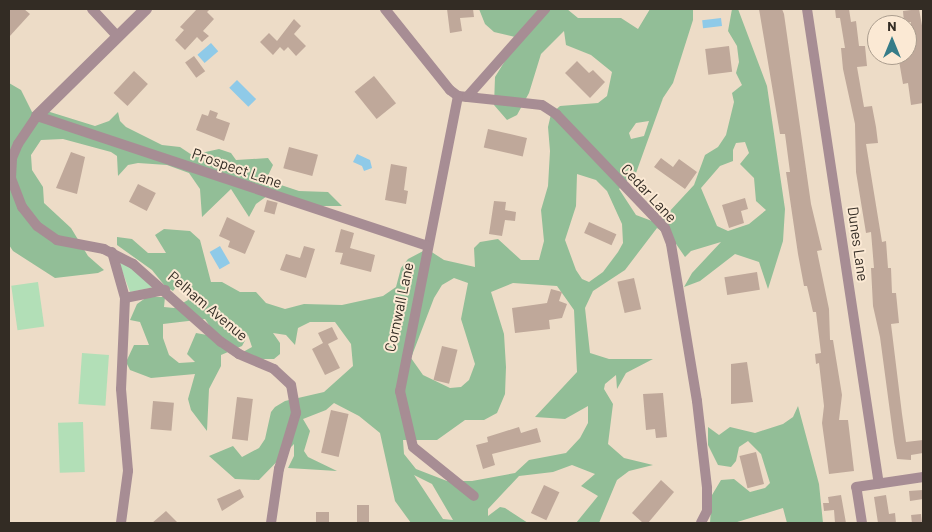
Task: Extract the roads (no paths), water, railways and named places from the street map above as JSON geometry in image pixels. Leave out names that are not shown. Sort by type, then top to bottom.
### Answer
[{"type":"street","points":[[92,9],[117,36]]},
{"type":"street","points":[[37,116],[146,9]]},
{"type":"street","points":[[385,9],[463,96]]},
{"type":"street","name":"Cornwall Lane","points":[[474,496],[413,447],[401,406],[400,375],[427,246],[463,96],[545,9]]},
{"type":"street","name":"Dunes Lane","points":[[807,9],[879,484]]},
{"type":"street","name":"Cedar Lane","points":[[463,96],[530,102],[556,114],[664,228],[674,261],[698,411],[707,488],[707,511],[701,523]]},
{"type":"street","name":"Prospect Lane","points":[[37,116],[427,246]]},
{"type":"street","name":"Pelham Avenue","points":[[37,116],[18,144],[11,164],[14,190],[22,207],[37,226],[57,240],[112,252],[133,264],[165,290],[221,342],[239,354],[274,369],[291,386],[296,413],[279,469],[271,523]]},
{"type":"street","points":[[112,252],[125,298],[121,389],[128,471],[121,523]]},
{"type":"street","points":[[125,298],[165,290]]},
{"type":"street","points":[[862,523],[856,488],[923,477]]},
{"type":"water","points":[[721,18],[722,26],[703,28],[702,20]]},
{"type":"water","points":[[211,43],[218,51],[205,63],[197,55]]},
{"type":"water","points":[[237,80],[256,99],[248,107],[229,88]]},
{"type":"water","points":[[357,154],[370,160],[372,168],[364,171],[362,166],[353,162]]},
{"type":"water","points":[[220,246],[230,263],[220,269],[210,252]]}]
